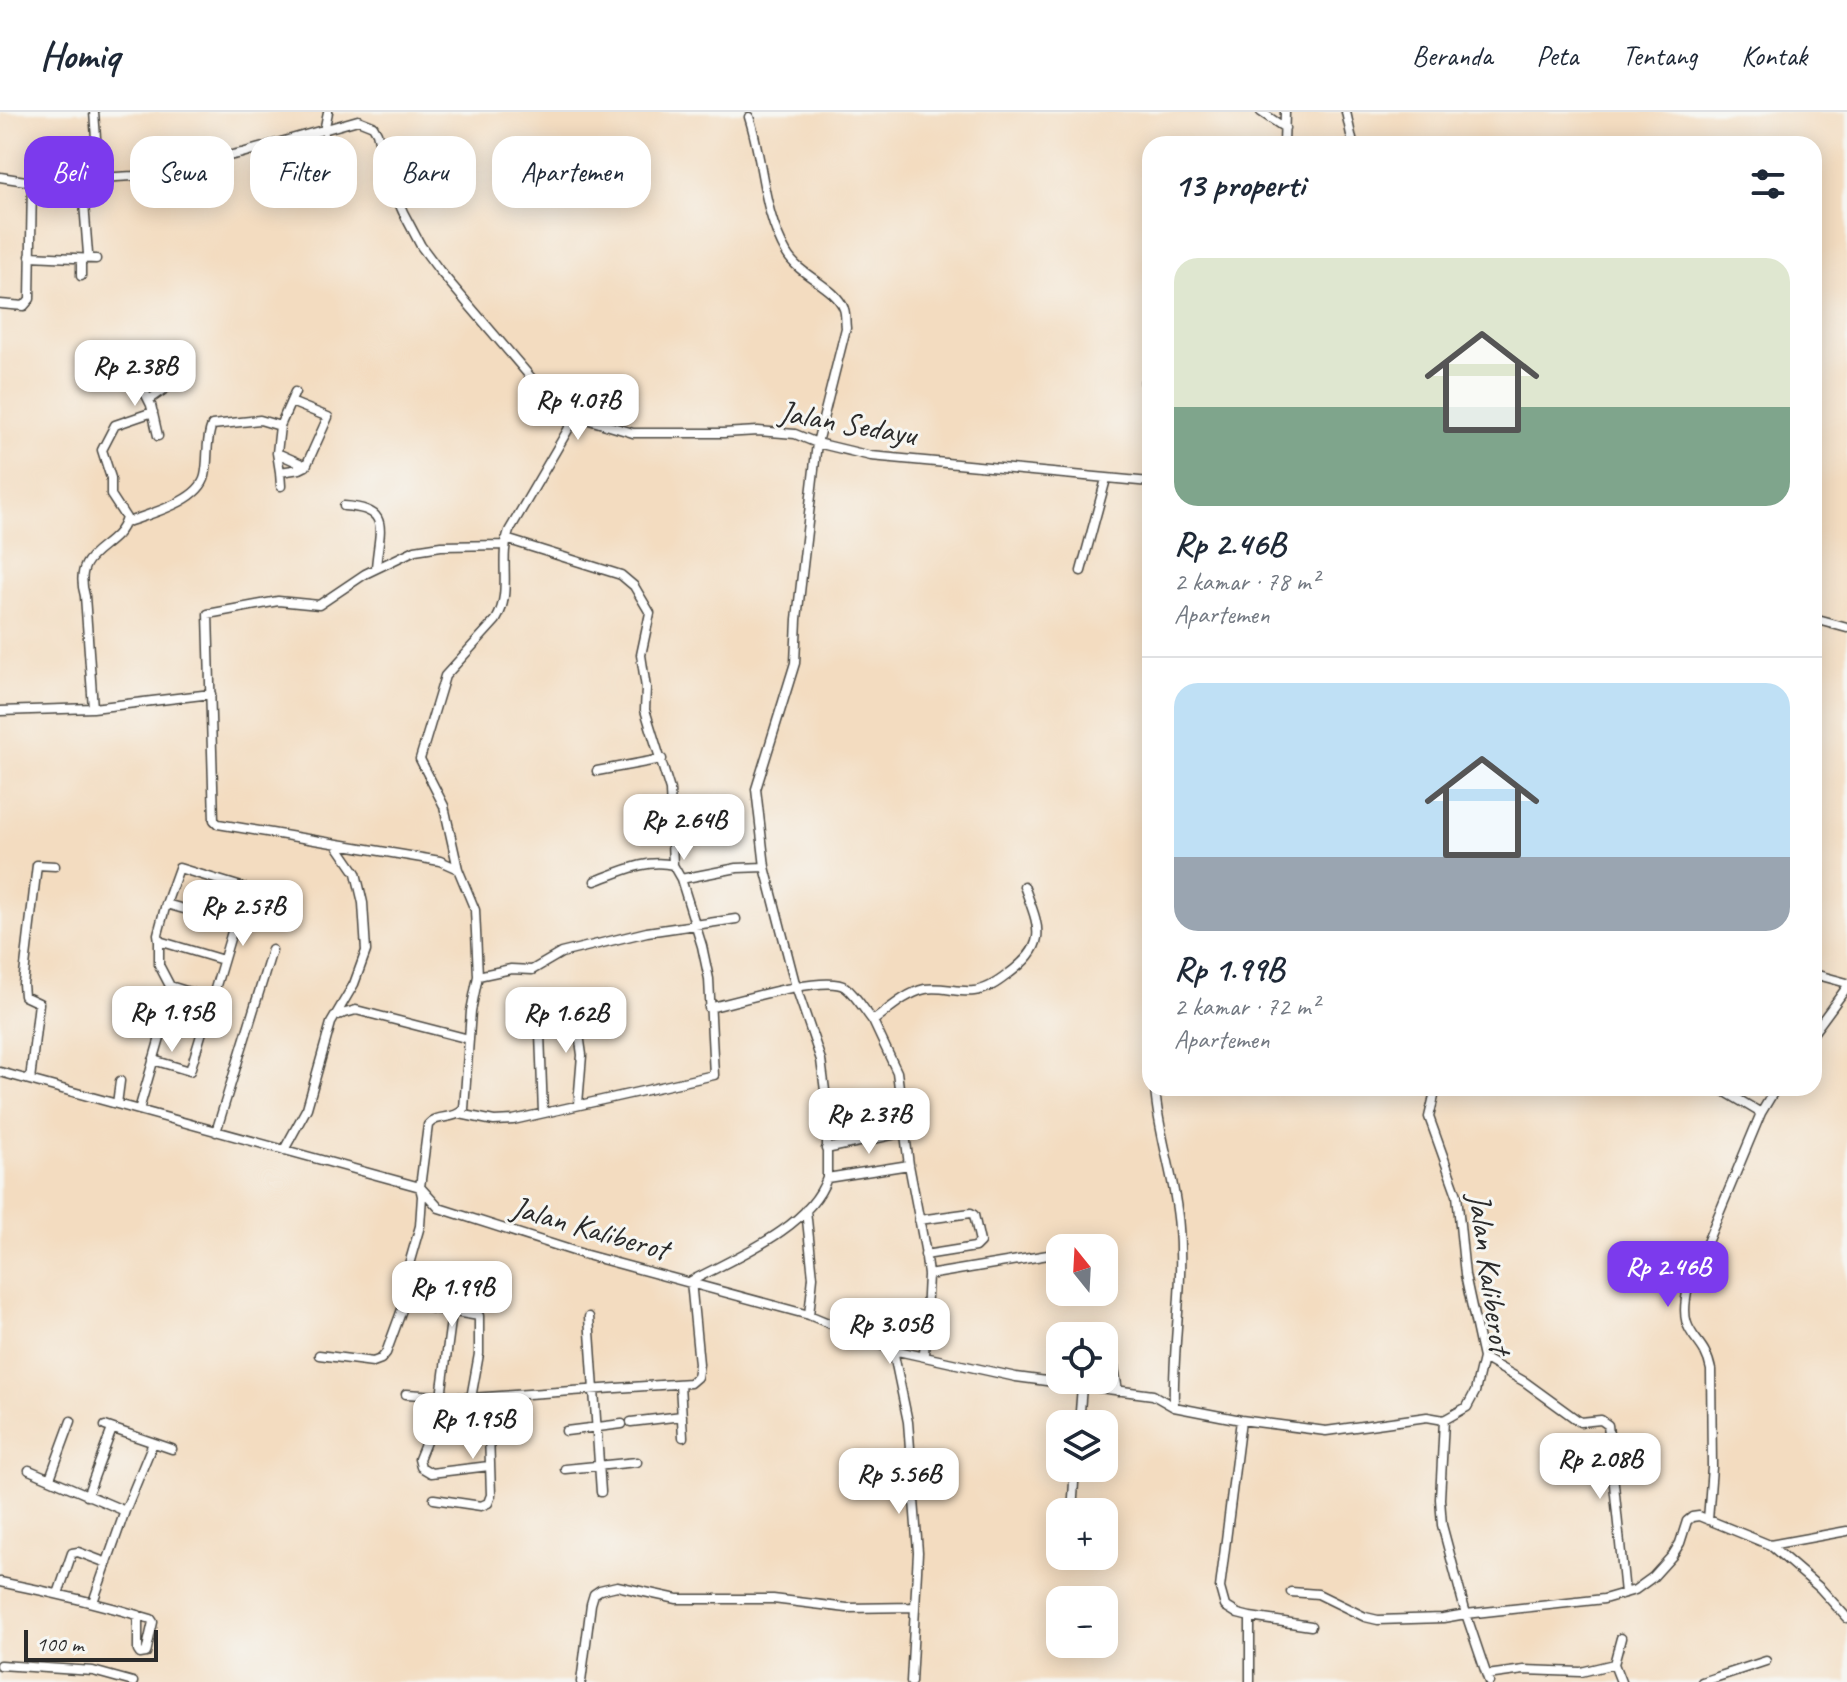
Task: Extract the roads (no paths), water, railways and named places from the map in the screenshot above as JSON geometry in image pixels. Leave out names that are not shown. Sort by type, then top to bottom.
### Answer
[{"type":"street","points":[[94,112],[96,136]]},
{"type":"street","points":[[324,131],[328,112]]},
{"type":"street","points":[[406,1394],[495,1397],[680,1384],[695,1380],[698,1371],[691,1281],[776,1235],[806,1210],[825,1186],[828,1121],[821,1060],[796,987],[765,867],[756,789],[795,663],[817,443],[846,328],[844,309],[835,295],[790,260],[775,234],[763,188],[757,143],[748,115],[759,112]]},
{"type":"street","points":[[1261,112],[1285,128]]},
{"type":"street","points":[[1284,136],[1285,112]]},
{"type":"street","points":[[1346,112],[1351,136]]},
{"type":"street","points":[[114,177],[133,176],[242,153],[358,120],[373,126],[380,141],[389,180],[421,246],[533,380],[576,416],[505,542],[505,601],[502,610],[445,676],[420,759],[444,806],[458,869],[475,910],[478,976],[471,1011],[465,1102],[460,1114]]},
{"type":"street","points":[[0,177],[24,181]]},
{"type":"street","points":[[0,304],[24,306],[28,303],[31,208]]},
{"type":"street","points":[[81,276],[84,256],[83,208]]},
{"type":"street","points":[[30,256],[84,256],[96,259]]},
{"type":"street","points":[[134,371],[149,400],[158,436]]},
{"type":"street","points":[[149,400],[169,386]]},
{"type":"street","points":[[281,486],[277,453],[280,426],[295,392]]},
{"type":"street","points":[[280,472],[306,466],[328,417],[291,402]]},
{"type":"street","points":[[125,523],[125,513],[111,495],[111,478],[102,450],[115,425],[153,412]]},
{"type":"street","name":"Jalan Sedayu","points":[[576,416],[633,433],[758,431],[795,434],[817,443],[871,456],[1142,481]]},
{"type":"street","points":[[93,708],[85,596],[81,581],[82,570],[89,558],[125,523],[177,503],[198,489],[206,472],[212,425],[260,420],[280,426]]},
{"type":"street","points":[[277,453],[306,466]]},
{"type":"street","points":[[1081,571],[1106,479]]},
{"type":"street","points":[[344,506],[367,508],[378,516],[376,568]]},
{"type":"street","points":[[319,1355],[373,1362],[386,1353],[404,1304],[401,1292],[420,1226],[420,1187],[428,1125],[435,1118],[460,1114],[503,1121],[699,1081],[714,1075],[709,979],[681,879],[673,865],[670,790],[645,710],[646,688],[641,655],[650,613],[629,580],[613,571],[505,542],[441,546],[415,550],[376,568],[319,605],[278,601],[209,613],[214,820],[218,824],[440,861],[458,869]]},
{"type":"street","points":[[1822,621],[1847,628]]},
{"type":"street","points":[[0,711],[93,708],[211,694]]},
{"type":"street","points":[[597,771],[662,759]]},
{"type":"street","points":[[284,1150],[307,1108],[331,1023],[354,984],[366,951],[363,903],[356,873],[336,844]]},
{"type":"street","points":[[30,1080],[39,1005],[38,1001],[24,996],[23,984],[37,865],[55,866]]},
{"type":"street","points":[[595,881],[641,865],[673,865]]},
{"type":"street","points":[[681,879],[737,868],[765,867]]},
{"type":"street","points":[[153,1060],[190,1071],[212,999],[234,923],[245,888],[179,868],[158,934],[160,967],[174,989],[212,999]]},
{"type":"street","points":[[873,1021],[925,989],[981,990],[997,983],[1030,957],[1037,941],[1038,924],[1024,886]]},
{"type":"street","points":[[166,904],[234,923]]},
{"type":"street","points":[[478,976],[511,969],[532,970],[561,953],[647,932],[736,919]]},
{"type":"street","points":[[159,941],[223,960]]},
{"type":"street","points":[[216,1132],[272,950]]},
{"type":"street","points":[[1822,977],[1847,985],[1822,1021]]},
{"type":"street","points":[[709,1008],[820,983],[840,985],[849,991],[873,1021],[896,1069],[903,1106],[909,1165],[928,1275],[924,1356]]},
{"type":"street","points":[[139,1110],[174,989]]},
{"type":"street","points":[[543,1113],[539,1007],[543,999],[558,997],[564,1000],[579,1034],[582,1055],[578,1104]]},
{"type":"street","points":[[336,1015],[356,1010],[469,1039]]},
{"type":"street","name":"Jalan Kaliberot","points":[[0,1072],[420,1187],[439,1208],[583,1254],[809,1315],[893,1350],[1046,1381]]},
{"type":"street","points":[[117,1104],[120,1081]]},
{"type":"street","points":[[1156,1096],[1157,1118],[1177,1197],[1180,1233],[1174,1407]]},
{"type":"street","name":"Jalan Kaliberot","points":[[1118,1391],[1153,1395],[1174,1407],[1241,1420],[1326,1431],[1427,1417],[1444,1420],[1467,1407],[1475,1392],[1483,1358],[1465,1275],[1457,1195],[1429,1117],[1434,1096]]},
{"type":"street","points":[[1732,1096],[1761,1113]]},
{"type":"street","points":[[1708,1520],[1712,1467],[1711,1370],[1710,1363],[1686,1325],[1685,1304],[1688,1288],[1761,1113],[1771,1096]]},
{"type":"street","points":[[828,1121],[903,1106]]},
{"type":"street","points":[[826,1149],[906,1132]]},
{"type":"street","points":[[827,1178],[909,1165]]},
{"type":"street","points":[[806,1210],[813,1277],[809,1315]]},
{"type":"street","points":[[919,1220],[971,1213],[980,1242],[975,1247],[925,1255]]},
{"type":"street","points":[[928,1275],[1046,1255]]},
{"type":"street","points":[[431,1308],[479,1316],[479,1354],[471,1398]]},
{"type":"street","points":[[441,1397],[452,1313]]},
{"type":"street","points":[[589,1317],[601,1492]]},
{"type":"street","points":[[893,1350],[908,1422],[918,1552],[911,1682]]},
{"type":"street","points":[[1483,1358],[1525,1382],[1580,1422],[1601,1420],[1608,1425],[1625,1593]]},
{"type":"street","points":[[680,1384],[683,1437]]},
{"type":"street","points":[[434,1499],[485,1505],[491,1495],[489,1433],[495,1397]]},
{"type":"street","points":[[566,1431],[682,1416]]},
{"type":"street","points":[[1241,1420],[1220,1588],[1225,1606],[1250,1617],[1311,1626]]},
{"type":"street","points":[[1444,1420],[1442,1525],[1466,1614],[1488,1678],[1524,1670],[1581,1672],[1614,1664]]},
{"type":"street","points":[[50,1478],[71,1421]]},
{"type":"street","points":[[87,1496],[108,1428],[172,1449]]},
{"type":"street","points":[[489,1433],[428,1437],[419,1459],[421,1467],[431,1473],[489,1466]]},
{"type":"street","points":[[93,1602],[153,1443]]},
{"type":"street","points":[[565,1469],[637,1462]]},
{"type":"street","points":[[29,1470],[125,1511]]},
{"type":"street","points":[[1291,1592],[1318,1594],[1365,1617],[1378,1620],[1443,1618],[1604,1599],[1635,1590],[1653,1577],[1672,1556],[1687,1521],[1692,1517],[1708,1520],[1770,1545],[1820,1588],[1847,1618]]},
{"type":"street","points":[[1770,1545],[1847,1531]]},
{"type":"street","points":[[58,1594],[72,1553],[107,1563]]},
{"type":"street","points":[[0,1582],[138,1615]]},
{"type":"street","points":[[581,1682],[591,1604],[594,1594],[608,1587],[617,1586],[677,1599],[773,1599],[847,1608],[915,1607]]},
{"type":"street","points":[[1250,1617],[1250,1682]]},
{"type":"street","points":[[1621,1638],[1614,1664],[1621,1682]]},
{"type":"street","points":[[1702,1682],[1766,1661]]},
{"type":"street","points":[[0,1665],[93,1671],[133,1682]]}]
